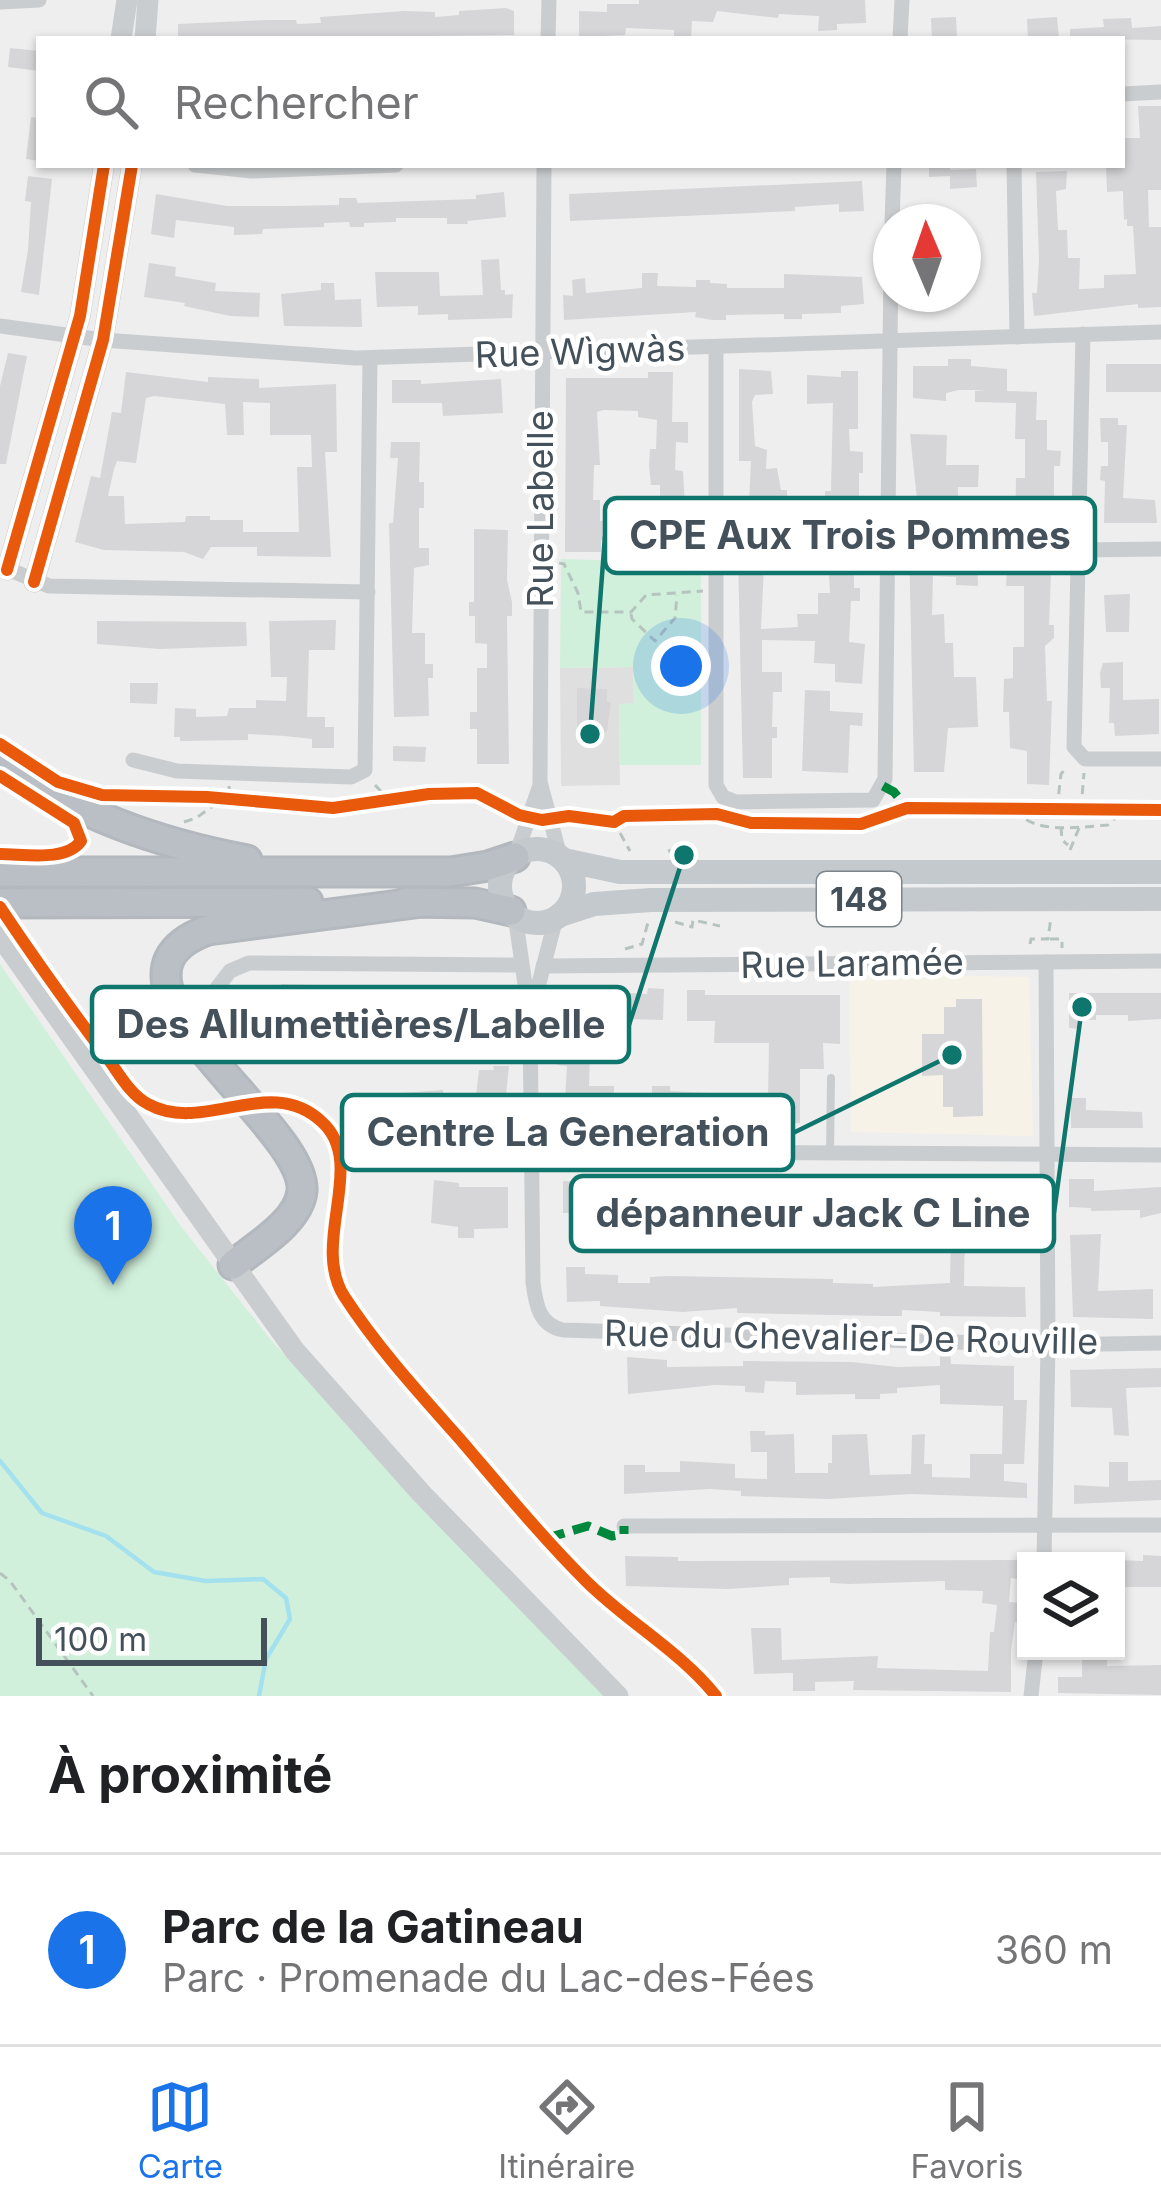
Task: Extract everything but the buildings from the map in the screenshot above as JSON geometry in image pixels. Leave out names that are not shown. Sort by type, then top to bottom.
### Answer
[{"type":"highway","points":[[0,760],[60,798],[146,835],[250,860],[352,873]]},
{"type":"highway","points":[[0,872],[451,872],[515,856]]},
{"type":"highway","points":[[233,1265],[291,1214],[302,1191],[299,1174],[286,1151],[174,1010],[166,979],[171,957],[185,941],[208,930],[422,902]]},
{"type":"highway","points":[[0,903],[475,903],[513,913]]},
{"type":"main road","points":[[544,849],[562,858],[571,870],[574,895],[558,916],[539,922],[513,913],[500,883],[515,856],[544,849]]},
{"type":"main road","name":"148","points":[[562,858],[620,872],[1161,872]]},
{"type":"main road","name":"148","points":[[558,916],[594,904],[651,900],[1161,899]]},
{"type":"street","points":[[0,2],[39,0]]},
{"type":"street","points":[[121,36],[127,0]]},
{"type":"street","points":[[145,36],[148,0]]},
{"type":"street","points":[[548,36],[549,0]]},
{"type":"street","points":[[900,36],[902,0]]},
{"type":"street","points":[[1125,94],[1161,92]]},
{"type":"street","points":[[103,168],[74,337],[3,568],[50,586],[368,592]]},
{"type":"street","points":[[34,582],[103,340],[132,168]]},
{"type":"street","points":[[224,168],[324,168]]},
{"type":"street","name":"Rue Labelle","points":[[544,168],[540,782],[562,858]]},
{"type":"street","points":[[893,204],[894,168]]},
{"type":"street","points":[[1014,168],[1017,337]]},
{"type":"street","points":[[716,347],[716,785],[729,800],[799,804],[873,800],[884,786],[889,312]]},
{"type":"street","name":"Rue Wìgwàs","points":[[0,326],[103,340],[370,358],[1161,332]]},
{"type":"street","points":[[1082,334],[1073,740],[1082,758],[1161,759]]},
{"type":"street","points":[[133,760],[177,771],[351,777],[364,770],[370,358]]},
{"type":"street","points":[[1078,550],[1161,549]]},
{"type":"street","name":"Rue Labelle","points":[[515,856],[540,782]]},
{"type":"street","points":[[513,913],[530,1018],[530,1151]]},
{"type":"street","points":[[530,1018],[558,916]]},
{"type":"street","points":[[0,936],[295,1351],[358,1424],[618,1696]]},
{"type":"street","name":"Rue Laramée","points":[[543,966],[1161,961]]},
{"type":"street","points":[[1045,1552],[1046,962]]},
{"type":"street","points":[[213,993],[230,971],[249,963],[522,965]]},
{"type":"street","points":[[387,1150],[1161,1155]]},
{"type":"street","name":"Rue du Chevalier-De Rouville","points":[[530,1151],[533,1283],[544,1320],[563,1330],[1048,1345],[1161,1343]]},
{"type":"street","points":[[624,1526],[1161,1525]]},
{"type":"street","points":[[1031,1696],[1035,1660]]},
{"type":"lane","points":[[830,1155],[831,1078]]},
{"type":"path","points":[[558,563],[564,564],[572,578],[581,612],[631,613]]},
{"type":"path","points":[[677,595],[675,618],[655,641],[632,620],[631,613],[646,595],[715,590]]},
{"type":"path","points":[[1057,809],[1061,774],[1082,758]]},
{"type":"path","points":[[1081,809],[1082,758]]},
{"type":"path","points":[[364,770],[390,801]]},
{"type":"path","points":[[194,796],[246,802]]},
{"type":"path","points":[[369,805],[410,798]]},
{"type":"path","points":[[994,809],[1142,810]]},
{"type":"path","points":[[1016,810],[1034,826],[1108,825],[1124,810]]},
{"type":"path","points":[[561,816],[619,819],[632,859]]},
{"type":"path","points":[[1061,826],[1062,841],[1069,846]]},
{"type":"path","points":[[1069,846],[1076,842],[1079,826]]},
{"type":"path","points":[[1069,846],[1070,860]]},
{"type":"path","points":[[620,951],[642,944],[650,910]]},
{"type":"path","points":[[1048,939],[1052,910]]},
{"type":"path","points":[[671,920],[692,927],[693,920],[720,926]]},
{"type":"path","points":[[1029,950],[1031,939],[1062,939],[1062,950]]},
{"type":"path","points":[[0,1573],[93,1696]]},
{"type":"shaded area","points":[[633,667],[634,704],[619,704],[620,785],[561,786],[560,668]]},
{"type":"shaded area","points":[[849,974],[1029,977],[1033,1136],[851,1132]]},
{"type":"green space","points":[[561,559],[701,563],[701,765],[620,765],[619,704],[634,703],[633,667],[560,668]]},
{"type":"green space","points":[[0,964],[183,1229],[271,1340],[606,1696],[0,1696]]},
{"type":"waterway","points":[[0,1461],[42,1513],[106,1536],[154,1572],[206,1581],[263,1579],[286,1598],[290,1619],[266,1659],[259,1696]]},
{"type":"marked path","points":[[883,786],[907,808]]},
{"type":"marked path","points":[[547,1538],[588,1526],[612,1536],[624,1534],[624,1526]]},
{"type":"cycle path","points":[[7,570],[80,316],[104,168]]},
{"type":"cycle path","points":[[34,582],[103,340],[132,168]]},
{"type":"cycle path","points":[[0,744],[58,782],[102,795],[207,797],[333,808],[429,794],[477,793],[519,815],[542,820],[569,816],[614,822],[624,816],[717,814],[751,823],[861,824],[907,808],[1161,810]]},
{"type":"cycle path","points":[[0,776],[74,823],[81,841],[55,854],[0,854]]},
{"type":"cycle path","points":[[0,907],[125,1083],[142,1100],[169,1112],[192,1113],[281,1103],[302,1108],[322,1122],[335,1139],[340,1159],[335,1275],[357,1315],[569,1564],[716,1696]]},
{"type":"place","name":"CPE Aux Trois Pommes","points":[[590,734]]},
{"type":"place","name":"Des Allumettières/Labelle","points":[[684,855]]},
{"type":"place","name":"dépanneur Jack C Line","points":[[1082,1007]]},
{"type":"place","name":"Centre La Generation","points":[[952,1055]]},
{"type":"place","name":"Parc de la Gatineau","points":[[113,1285]]}]
